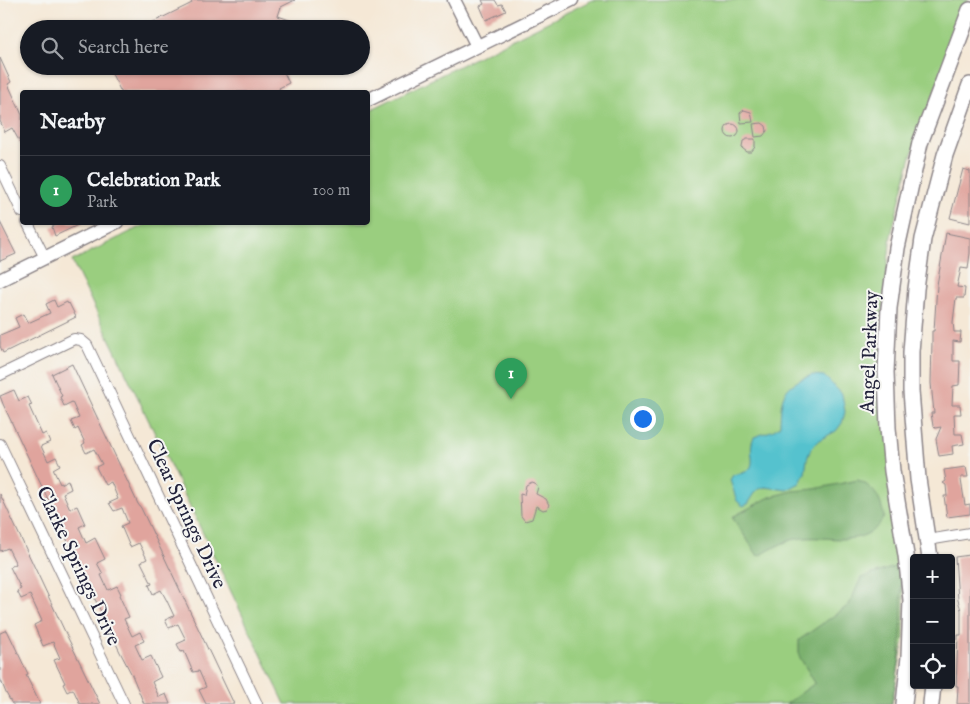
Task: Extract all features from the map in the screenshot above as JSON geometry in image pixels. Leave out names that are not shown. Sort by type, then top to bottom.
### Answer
[{"type":"main road","name":"Angel Parkway","points":[[904,704],[909,658],[911,600],[892,471],[888,428],[886,372],[889,308],[897,248],[920,143],[970,10]]},
{"type":"main road","name":"Angel Parkway","points":[[930,554],[918,479],[911,391],[911,352],[916,289],[923,239],[945,155],[970,85]]},
{"type":"main road","points":[[904,544],[928,540]]},
{"type":"main road","points":[[931,704],[933,689]]},
{"type":"street","points":[[454,0],[477,46]]},
{"type":"street","points":[[370,99],[572,0]]},
{"type":"street","points":[[0,166],[20,208]]},
{"type":"street","points":[[29,225],[45,258]]},
{"type":"street","points":[[0,280],[111,225]]},
{"type":"street","name":"Clear Springs Drive","points":[[0,375],[74,340],[81,340],[87,345],[257,704]]},
{"type":"street","name":"Clarke Springs Drive","points":[[0,444],[124,704]]},
{"type":"street","points":[[928,540],[970,533]]},
{"type":"green space","points":[[592,0],[968,0],[911,156],[891,235],[881,325],[898,551],[904,597],[904,639],[892,704],[285,704],[72,261],[144,225],[370,225],[370,110]]},
{"type":"green space","points":[[858,480],[873,490],[881,505],[884,517],[876,528],[856,538],[796,539],[781,544],[758,556],[732,517],[770,497],[793,491],[814,489]]},
{"type":"green space","points":[[897,566],[901,573],[901,639],[898,672],[891,704],[786,704],[815,683],[799,656],[799,640],[849,605],[861,578]]},
{"type":"water","points":[[812,375],[824,376],[842,394],[845,412],[842,423],[836,431],[819,440],[811,448],[805,473],[800,483],[787,490],[765,487],[757,490],[748,504],[743,506],[737,501],[730,480],[733,475],[749,470],[752,461],[751,450],[754,437],[774,430],[780,425],[781,406],[785,393],[794,383]]},
{"type":"building","points":[[190,0],[295,0],[281,7],[278,16],[289,20],[157,20],[192,3]]},
{"type":"building","points":[[482,0],[495,0],[498,5],[502,4],[506,11],[486,20],[480,6],[484,4]]},
{"type":"building","points":[[0,58],[11,82],[8,84],[20,111],[20,142],[12,128],[5,132],[0,121]]},
{"type":"building","points":[[112,75],[285,75],[289,83],[279,88],[280,90],[120,90]]},
{"type":"building","points":[[744,110],[751,112],[753,122],[741,123],[740,113]]},
{"type":"building","points":[[762,123],[766,126],[767,131],[763,136],[755,137],[753,124]]},
{"type":"building","points":[[732,124],[737,126],[739,131],[737,136],[732,138],[727,136],[725,131],[727,126]]},
{"type":"building","points":[[755,139],[755,147],[751,152],[747,152],[742,148],[743,141]]},
{"type":"building","points":[[963,169],[970,171],[970,223],[950,218]]},
{"type":"building","points":[[0,222],[16,254],[0,261]]},
{"type":"building","points":[[56,225],[78,225],[55,236],[52,227]]},
{"type":"building","points":[[946,233],[970,238],[970,253],[968,269],[961,268],[957,287],[965,288],[964,298],[956,298],[953,322],[954,332],[961,332],[960,342],[953,341],[953,361],[960,361],[959,385],[953,386],[952,405],[960,405],[961,414],[954,414],[955,434],[962,434],[964,444],[952,446],[953,454],[939,456],[936,439],[941,427],[935,428],[933,426],[931,413],[934,413],[931,383],[932,331],[934,331],[937,285]]},
{"type":"building","points":[[54,300],[57,307],[67,302],[69,303],[76,317],[3,353],[0,346],[0,335],[19,327],[15,318],[23,314],[28,323],[50,313],[46,304]]},
{"type":"building","points":[[72,364],[234,704],[206,704],[199,690],[206,687],[199,671],[193,672],[184,651],[181,652],[177,644],[186,640],[178,624],[169,628],[165,620],[174,616],[161,590],[153,594],[149,585],[152,584],[141,562],[147,559],[139,543],[130,547],[121,526],[128,523],[122,508],[114,511],[109,503],[118,499],[111,482],[105,485],[96,467],[102,464],[94,449],[86,453],[82,445],[85,443],[78,428],[75,430],[71,421],[79,418],[72,402],[64,406],[60,397],[62,396],[52,374]]},
{"type":"building","points":[[14,390],[19,401],[28,397],[32,405],[29,406],[42,435],[46,433],[50,442],[41,446],[48,461],[56,457],[60,465],[53,469],[60,484],[68,480],[71,489],[63,493],[70,509],[77,506],[85,524],[79,527],[86,543],[95,538],[105,559],[97,563],[103,574],[101,575],[108,590],[117,586],[129,617],[124,619],[132,636],[140,632],[144,641],[135,645],[142,660],[151,656],[161,677],[152,682],[159,697],[166,694],[170,704],[144,704],[3,404],[0,396]]},
{"type":"building","points":[[966,467],[968,477],[961,477],[961,480],[965,505],[970,504],[970,514],[947,517],[944,496],[947,496],[946,485],[943,483],[946,481],[944,470]]},
{"type":"building","points":[[532,482],[538,487],[536,494],[546,499],[549,505],[547,509],[543,510],[536,506],[532,519],[525,521],[521,516],[520,494],[524,495],[526,485]]},
{"type":"building","points":[[0,494],[100,704],[80,704],[73,689],[67,692],[63,684],[65,683],[54,660],[60,658],[53,642],[43,646],[34,625],[42,621],[30,595],[21,599],[17,591],[21,589],[10,567],[16,564],[8,548],[0,551]]},
{"type":"building","points":[[970,555],[970,704],[957,704],[958,635],[961,635],[961,610],[958,600],[955,557]]},
{"type":"building","points":[[7,630],[40,704],[12,704],[6,693],[0,678],[0,633]]},
{"type":"place","name":"Celebration Park","points":[[511,399]]}]
